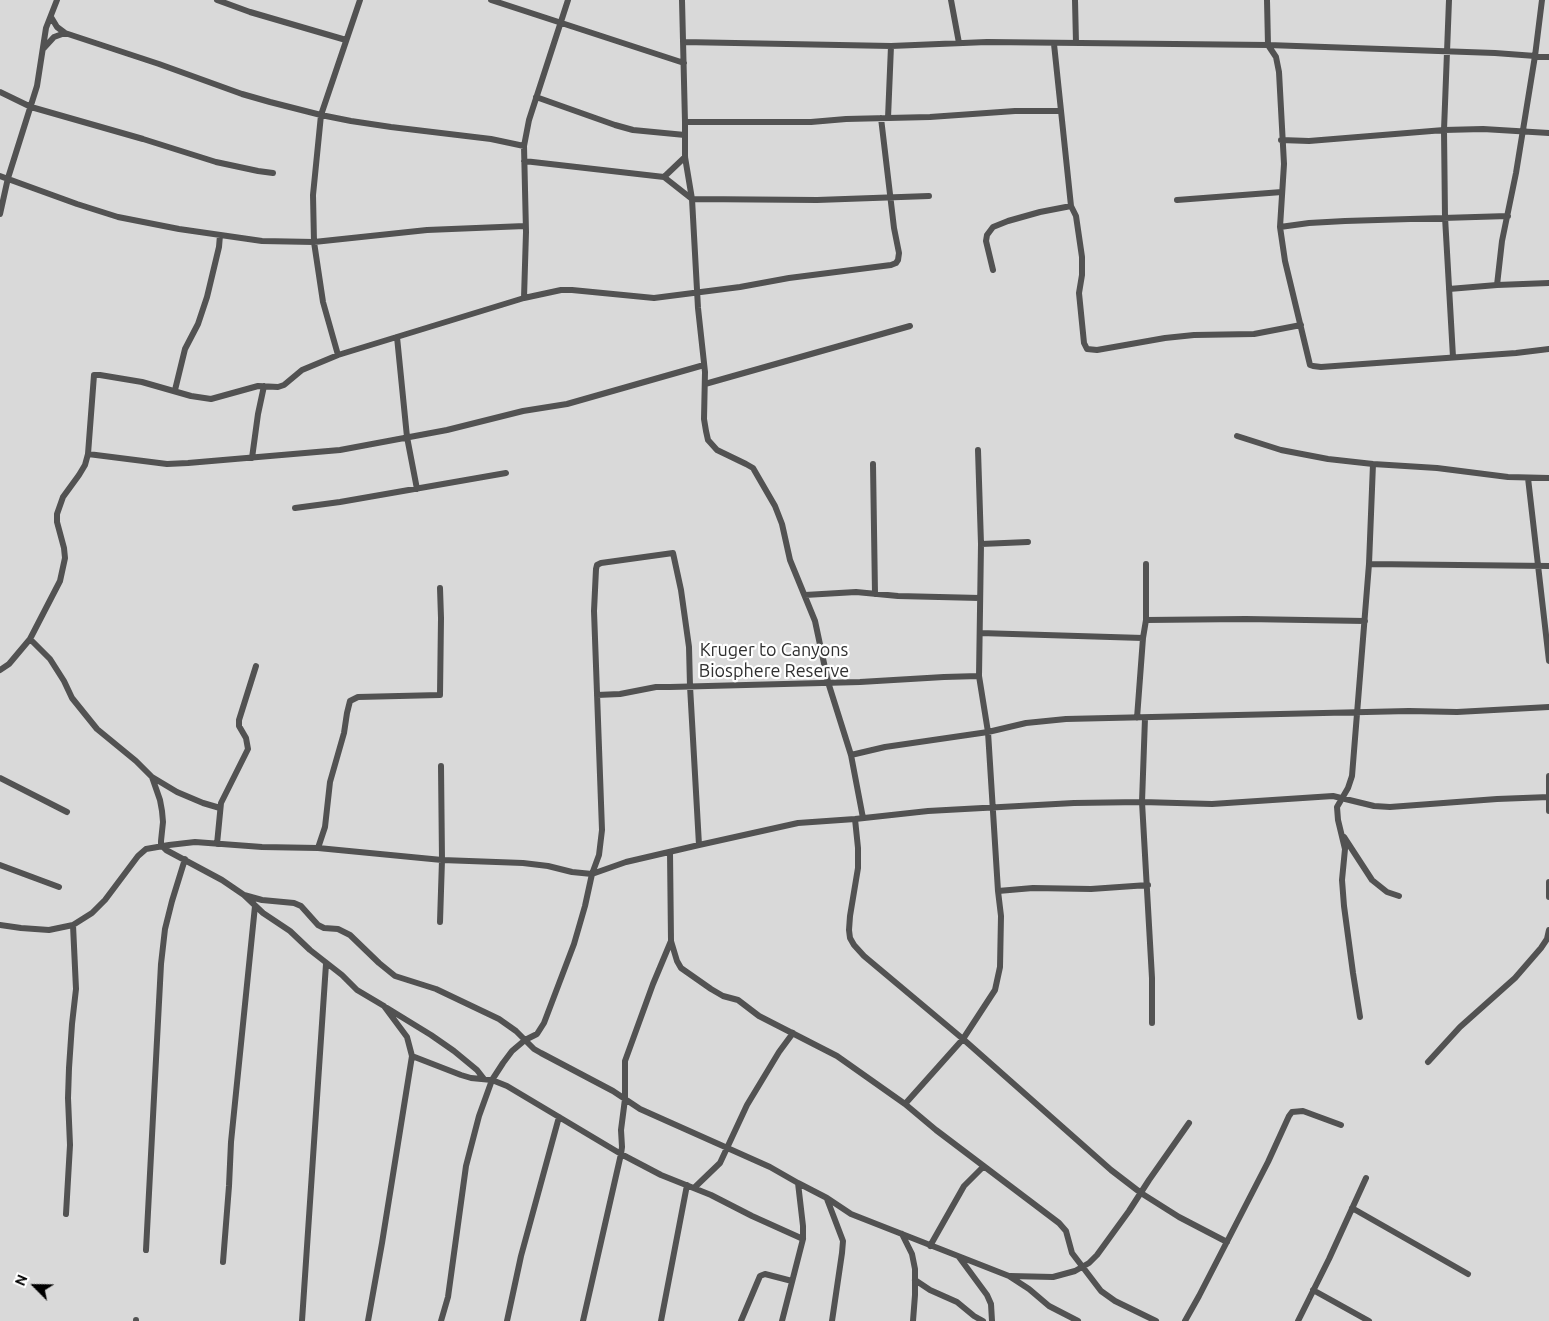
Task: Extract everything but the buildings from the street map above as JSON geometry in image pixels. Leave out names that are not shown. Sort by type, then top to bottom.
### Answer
[{"type":"street","points":[[0,214],[8,178],[37,86],[45,34],[57,0]]},
{"type":"street","points":[[217,0],[250,12],[346,40]]},
{"type":"street","points":[[338,355],[323,302],[314,242],[313,194],[321,115],[360,0]]},
{"type":"street","points":[[491,0],[684,63]]},
{"type":"street","points":[[524,298],[526,226],[524,146],[529,120],[568,0]]},
{"type":"street","points":[[682,0],[685,156],[692,199],[697,293],[704,365],[704,419],[708,440],[717,450],[746,464],[757,474],[775,506],[782,524],[790,560],[815,621],[828,682],[852,755],[859,819],[858,868],[850,916],[850,938],[864,956],[963,1039],[1111,1170],[1141,1193],[1179,1217],[1227,1242]]},
{"type":"street","points":[[951,0],[959,43]]},
{"type":"street","points":[[1075,0],[1076,43]]},
{"type":"street","points":[[1267,0],[1268,45],[1278,64],[1281,140],[1284,164],[1280,227],[1285,261],[1308,362],[1316,367],[1549,349]]},
{"type":"street","points":[[1449,0],[1444,130],[1453,357]]},
{"type":"street","points":[[1497,285],[1499,262],[1535,56],[1542,0]]},
{"type":"street","points":[[51,17],[57,27],[65,32],[242,94],[321,115],[391,127],[491,139],[524,146]]},
{"type":"street","points":[[42,50],[54,37],[65,32]]},
{"type":"street","points":[[683,42],[891,46],[959,43],[1268,45],[1447,51],[1549,57]]},
{"type":"street","points":[[1054,44],[1071,206],[1076,216],[1082,258],[1080,303],[1085,347],[1088,350],[1097,350],[1165,338],[1194,335],[1254,334],[1301,325]]},
{"type":"street","points":[[888,118],[891,46]]},
{"type":"street","points":[[0,92],[31,107],[134,136],[216,162],[258,171],[273,172]]},
{"type":"street","points":[[536,97],[633,130],[685,135]]},
{"type":"street","points":[[685,122],[811,122],[1015,111],[1060,111]]},
{"type":"street","points":[[0,670],[10,664],[30,639],[56,588],[62,571],[64,553],[57,522],[58,509],[63,497],[80,475],[88,454],[94,376],[100,374],[175,390],[191,396],[212,399],[258,386],[278,387],[284,385],[302,370],[338,355],[524,298],[572,290],[654,298],[896,263],[900,253],[894,228],[881,118]]},
{"type":"street","points":[[1281,140],[1326,140],[1444,130],[1483,129],[1549,133]]},
{"type":"street","points":[[664,177],[685,156]]},
{"type":"street","points":[[524,161],[664,177],[692,199],[817,200],[930,196]]},
{"type":"street","points":[[0,176],[118,217],[262,241],[314,242],[427,230],[526,226]]},
{"type":"street","points":[[1177,200],[1282,192]]},
{"type":"street","points":[[993,270],[986,241],[987,235],[993,227],[1040,212],[1071,206]]},
{"type":"street","points":[[1280,227],[1309,223],[1508,216]]},
{"type":"street","points":[[175,390],[185,349],[198,324],[207,297],[219,248],[220,235]]},
{"type":"street","points":[[1449,289],[1549,283]]},
{"type":"street","points":[[705,384],[910,326]]},
{"type":"street","points":[[397,337],[407,437],[416,489]]},
{"type":"street","points":[[88,454],[167,464],[340,450],[480,422],[523,410],[567,404],[704,365]]},
{"type":"street","points":[[252,458],[264,386]]},
{"type":"street","points":[[1237,436],[1288,452],[1373,464],[1508,477],[1549,478]]},
{"type":"street","points":[[905,1104],[963,1039],[995,990],[1000,967],[1001,916],[988,732],[979,676],[981,544],[978,450]]},
{"type":"street","points":[[874,464],[875,594]]},
{"type":"street","points":[[1360,1017],[1344,906],[1342,880],[1345,849],[1337,811],[1338,804],[1348,788],[1352,776],[1369,564],[1373,464]]},
{"type":"street","points":[[295,508],[506,473]]},
{"type":"street","points":[[1528,478],[1549,661]]},
{"type":"street","points":[[981,544],[1028,542]]},
{"type":"street","points":[[440,1321],[448,1297],[466,1166],[474,1132],[492,1080],[512,1052],[525,1040],[541,1030],[550,1011],[574,944],[592,874],[599,855],[602,830],[594,611],[595,577],[597,565],[608,561],[673,554],[689,646],[699,844]]},
{"type":"street","points":[[1137,718],[1146,620],[1146,564]]},
{"type":"street","points":[[1369,564],[1549,566]]},
{"type":"street","points":[[318,848],[325,827],[330,782],[344,733],[350,701],[358,697],[440,695],[440,588]]},
{"type":"street","points":[[805,595],[856,592],[898,596],[980,598]]},
{"type":"street","points":[[1146,620],[1365,621]]},
{"type":"street","points":[[980,633],[1143,638]]},
{"type":"street","points":[[30,639],[50,659],[72,698],[97,729],[152,776],[177,792],[220,808]]},
{"type":"street","points":[[217,844],[220,808],[225,793],[248,749],[246,738],[239,726],[239,720],[256,666]]},
{"type":"street","points":[[597,695],[620,694],[656,687],[860,682],[979,676]]},
{"type":"street","points":[[852,755],[911,743],[988,732],[1026,723],[1050,720],[1357,712],[1457,712],[1549,707]]},
{"type":"street","points":[[1146,718],[1142,802],[1148,885],[1152,1023]]},
{"type":"street","points":[[440,922],[442,860],[441,766]]},
{"type":"street","points":[[152,776],[162,811],[161,845]]},
{"type":"street","points":[[1549,776],[1549,811]]},
{"type":"street","points":[[0,778],[67,812]]},
{"type":"street","points":[[0,925],[49,930],[73,925],[92,913],[106,900],[138,856],[146,849],[161,845],[195,842],[318,848],[442,860],[523,863],[592,874],[626,862],[798,823],[859,819],[928,811],[1074,803],[1212,804],[1322,797],[1342,798],[1374,806],[1390,807],[1549,797]]},
{"type":"street","points":[[1342,835],[1372,880],[1387,892],[1399,896]]},
{"type":"street","points":[[161,845],[170,853],[185,859],[244,895],[254,906],[290,930],[310,950],[358,990],[454,1051],[477,1070],[484,1079]]},
{"type":"street","points":[[670,852],[671,942],[677,961],[688,973],[703,982],[711,990],[738,1000],[759,1016],[837,1056],[905,1104],[983,1167],[1059,1222],[1066,1231],[1072,1253],[1101,1291],[1107,1296],[1156,1321]]},
{"type":"street","points":[[146,1250],[161,964],[165,929],[185,859]]},
{"type":"street","points":[[0,865],[59,887]]},
{"type":"street","points":[[1549,882],[1549,895]]},
{"type":"street","points":[[998,891],[1033,888],[1091,888],[1148,885]]},
{"type":"street","points":[[244,895],[262,900],[294,903],[301,906],[318,925],[324,928],[338,929],[350,935],[395,976],[436,989],[499,1019],[541,1053],[588,1077],[653,1116],[728,1147],[770,1167],[798,1184],[827,1198],[851,1214],[1009,1276],[1029,1289],[1041,1300],[1078,1321]]},
{"type":"street","points":[[223,1262],[231,1142],[254,906]]},
{"type":"street","points":[[66,1214],[70,1145],[69,1068],[76,989],[73,925]]},
{"type":"street","points":[[1428,1062],[1460,1027],[1515,978],[1541,948],[1549,930]]},
{"type":"street","points":[[583,1321],[621,1154],[621,1130],[625,1099],[624,1074],[628,1053],[671,942]]},
{"type":"street","points":[[302,1321],[326,964]]},
{"type":"street","points":[[368,1321],[412,1056],[407,1037],[384,1006]]},
{"type":"street","points":[[661,1321],[691,1186],[720,1163],[747,1105],[779,1052],[793,1033]]},
{"type":"street","points":[[412,1056],[461,1075],[492,1080],[520,1092],[558,1117],[661,1175],[691,1186],[802,1238]]},
{"type":"street","points":[[1185,1321],[1292,1112],[1303,1111],[1341,1125]]},
{"type":"street","points":[[506,1321],[521,1256],[558,1117]]},
{"type":"street","points":[[1009,1276],[1041,1278],[1064,1275],[1082,1267],[1097,1255],[1129,1212],[1189,1123]]},
{"type":"street","points":[[930,1246],[964,1186],[983,1167]]},
{"type":"street","points":[[1298,1321],[1366,1178]]},
{"type":"street","points":[[782,1321],[802,1238],[803,1226],[798,1184]]},
{"type":"street","points":[[827,1198],[843,1241],[832,1321]]},
{"type":"street","points":[[1352,1208],[1468,1274]]},
{"type":"street","points":[[902,1234],[912,1254],[915,1280],[913,1321]]},
{"type":"street","points":[[959,1256],[988,1295],[991,1304],[992,1321]]},
{"type":"street","points":[[741,1321],[760,1276],[765,1274],[792,1281]]},
{"type":"street","points":[[915,1280],[930,1290],[957,1302],[983,1321]]},
{"type":"street","points":[[1313,1290],[1369,1321]]},
{"type":"green space","name":"Kruger to Canyons Biosphere Reserve","points":[[0,0],[1549,0],[1549,1321],[0,1321]]}]
